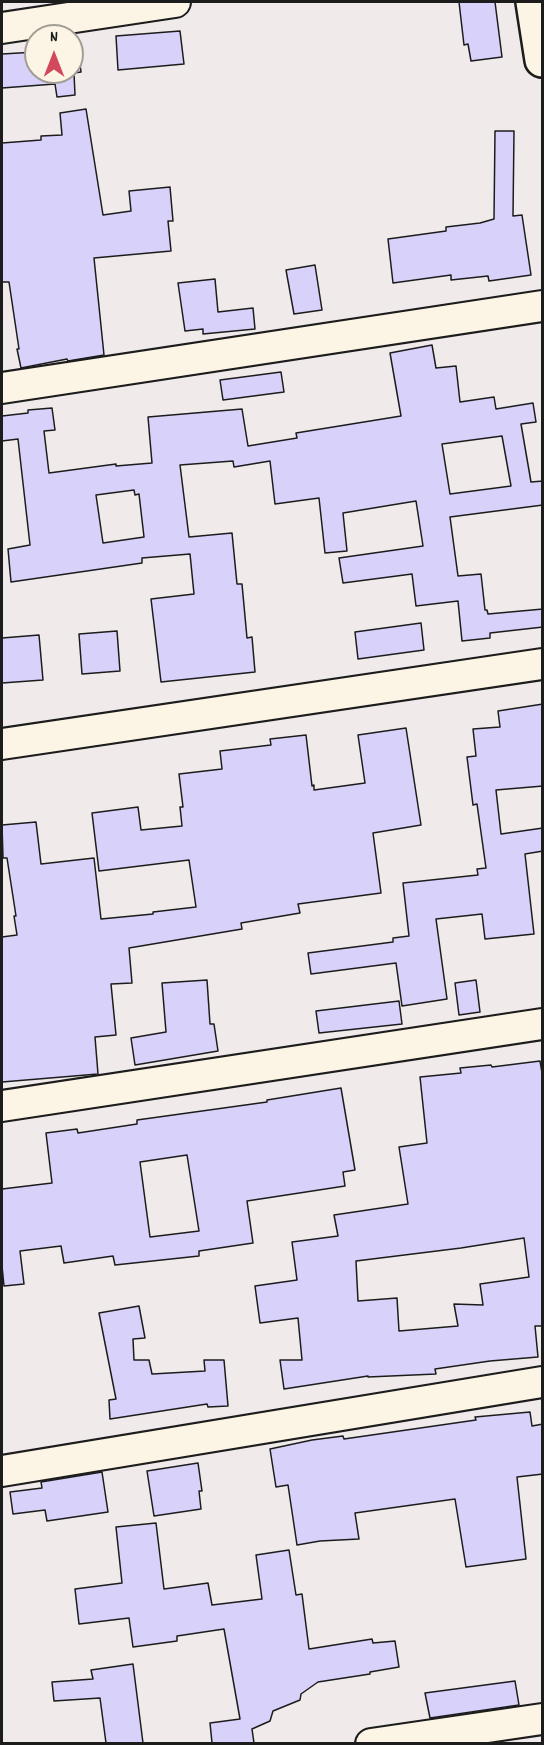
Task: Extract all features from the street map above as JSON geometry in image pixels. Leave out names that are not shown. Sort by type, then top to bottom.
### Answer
[{"type":"main road","points":[[533,2],[543,60]]},
{"type":"street","points":[[2,28],[175,2]]},
{"type":"street","points":[[2,388],[543,306]]},
{"type":"street","points":[[2,744],[543,664]]},
{"type":"street","points":[[2,1106],[543,1024]]},
{"type":"street","points":[[2,1471],[543,1382]]},
{"type":"street","points":[[371,1743],[543,1719]]},
{"type":"building","points":[[459,2],[495,2],[502,57],[471,61],[468,44],[464,45]]},
{"type":"building","points":[[180,31],[184,64],[118,70],[116,36]]},
{"type":"building","points":[[24,53],[24,84],[55,84],[2,88],[2,54]]},
{"type":"building","points":[[55,84],[74,84],[75,95],[57,97]]},
{"type":"building","points":[[86,109],[103,215],[131,211],[129,191],[170,187],[173,221],[168,221],[171,251],[94,258],[104,355],[21,368],[9,282],[2,282],[2,143],[41,140],[41,136],[62,135],[60,113]]},
{"type":"building","points":[[495,131],[514,131],[513,216],[522,215],[531,275],[489,281],[488,276],[451,280],[451,275],[393,283],[388,239],[446,231],[446,227],[494,219]]},
{"type":"building","points":[[315,265],[322,310],[294,314],[286,270]]},
{"type":"building","points":[[215,279],[218,312],[253,308],[255,329],[203,334],[203,329],[185,331],[178,283]]},
{"type":"building","points":[[432,345],[436,368],[456,366],[460,402],[494,397],[496,409],[533,403],[536,422],[521,424],[531,482],[543,481],[543,505],[450,517],[458,576],[481,574],[485,610],[488,614],[543,609],[543,627],[490,633],[490,638],[462,641],[458,601],[416,606],[412,574],[343,583],[339,558],[423,546],[416,501],[343,513],[347,551],[325,553],[319,498],[275,504],[270,461],[234,467],[233,461],[180,465],[189,537],[232,533],[237,584],[242,584],[247,638],[252,637],[255,672],[161,682],[151,599],[194,594],[190,554],[142,558],[142,563],[11,582],[8,549],[30,545],[18,439],[2,441],[2,416],[28,413],[28,410],[52,408],[55,430],[44,431],[49,473],[116,464],[116,466],[152,463],[148,417],[242,409],[248,446],[297,438],[296,433],[401,416],[390,353]],"holes":[[[502,436],[511,486],[450,494],[442,444]],[[134,490],[135,495],[139,494],[144,537],[103,543],[96,495]]]},
{"type":"building","points":[[281,372],[284,392],[223,400],[220,380]]},
{"type":"building","points":[[421,623],[424,650],[358,659],[355,632]]},
{"type":"building","points":[[117,631],[120,671],[82,674],[79,634]]},
{"type":"building","points":[[39,635],[43,680],[2,683],[2,638]]},
{"type":"building","points":[[543,704],[543,786],[496,790],[501,834],[543,828],[543,851],[525,854],[534,934],[485,939],[482,914],[436,919],[447,999],[402,1006],[396,963],[311,974],[308,953],[393,942],[393,938],[409,936],[403,883],[478,875],[477,869],[486,868],[477,804],[473,805],[467,757],[476,756],[473,729],[500,727],[498,711]]},
{"type":"building","points":[[406,728],[421,825],[373,833],[381,893],[298,904],[300,913],[241,923],[242,929],[129,948],[132,983],[111,984],[116,1035],[95,1037],[98,1074],[2,1082],[2,937],[17,935],[7,858],[3,858],[2,825],[36,822],[41,864],[94,858],[101,919],[196,907],[189,860],[99,871],[92,813],[138,807],[141,830],[182,826],[180,807],[183,807],[179,774],[222,769],[220,751],[271,745],[270,739],[306,735],[314,790],[365,783],[358,735]]},
{"type":"building","points":[[207,980],[210,1024],[214,1024],[218,1051],[135,1065],[131,1038],[166,1032],[162,983]]},
{"type":"building","points":[[476,980],[480,1012],[459,1015],[455,983]]},
{"type":"building","points":[[399,1001],[402,1024],[319,1033],[316,1011]]},
{"type":"building","points":[[540,1061],[543,1079],[543,1326],[535,1326],[538,1357],[435,1369],[436,1374],[368,1376],[284,1389],[280,1360],[302,1360],[298,1318],[260,1323],[255,1286],[297,1280],[292,1242],[338,1236],[334,1215],[408,1204],[399,1147],[427,1143],[420,1077],[461,1073],[460,1068],[491,1065],[492,1067]],"holes":[[[524,1238],[529,1277],[480,1284],[483,1305],[454,1304],[458,1326],[399,1331],[397,1298],[358,1301],[356,1261]]]},
{"type":"building","points":[[341,1088],[355,1170],[343,1172],[345,1186],[247,1201],[253,1243],[199,1251],[199,1256],[115,1265],[113,1256],[64,1263],[61,1246],[20,1251],[24,1284],[4,1286],[2,1189],[52,1183],[46,1133],[77,1129],[78,1133],[137,1124],[137,1120],[267,1102],[267,1100]],"holes":[[[187,1155],[199,1231],[150,1237],[140,1162]]]},
{"type":"building","points":[[139,1306],[145,1338],[133,1339],[134,1360],[149,1360],[152,1374],[205,1371],[204,1360],[224,1360],[228,1406],[208,1407],[207,1404],[110,1419],[109,1400],[116,1399],[99,1313]]},
{"type":"building","points":[[530,1412],[532,1426],[543,1424],[543,1474],[517,1477],[526,1559],[466,1567],[455,1499],[355,1513],[359,1539],[297,1545],[288,1485],[276,1487],[270,1449],[312,1440],[343,1436],[344,1439],[476,1420],[475,1417]]},
{"type":"building","points":[[198,1463],[202,1491],[199,1491],[201,1509],[154,1516],[147,1471]]},
{"type":"building","points":[[102,1472],[108,1512],[47,1521],[45,1510],[13,1514],[10,1492],[42,1488],[41,1482]]},
{"type":"building","points":[[156,1523],[164,1589],[208,1583],[212,1605],[262,1599],[256,1555],[289,1550],[296,1595],[302,1594],[309,1649],[372,1639],[373,1643],[395,1641],[399,1667],[318,1682],[301,1694],[300,1700],[273,1711],[270,1721],[252,1729],[254,1743],[212,1743],[210,1723],[240,1719],[224,1629],[177,1636],[177,1641],[133,1647],[129,1618],[79,1624],[75,1589],[122,1583],[116,1527]]},
{"type":"building","points":[[133,1664],[143,1743],[106,1743],[100,1698],[54,1701],[52,1682],[93,1679],[91,1670]]},
{"type":"building","points":[[515,1681],[519,1705],[430,1718],[425,1693]]}]
